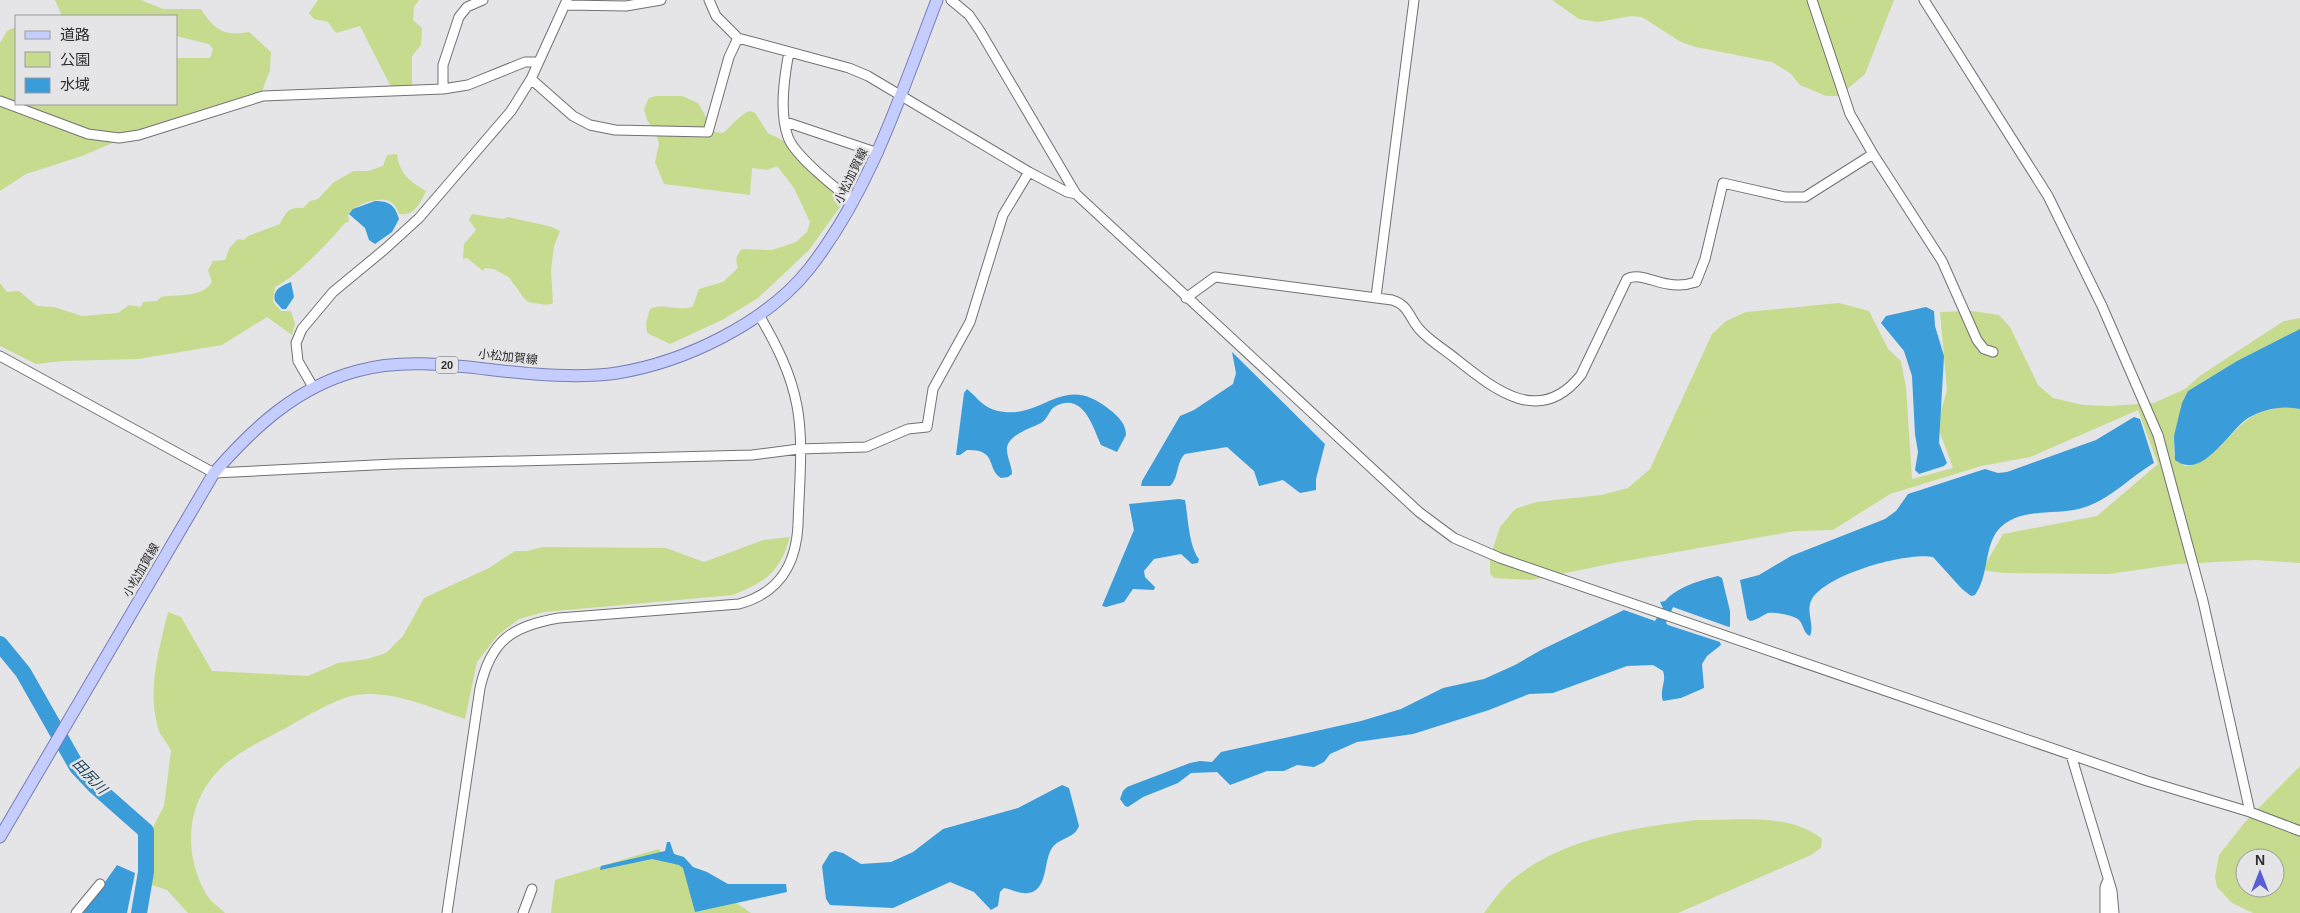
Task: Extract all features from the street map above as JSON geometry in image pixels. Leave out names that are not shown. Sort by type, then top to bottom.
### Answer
[{"type":"main road","name":"小松加賀線","points":[[0,837],[3,823],[214,473],[244,438],[278,409],[313,387],[359,370],[397,364],[461,366],[537,374],[616,373],[654,363],[696,348],[759,315],[784,296],[808,270],[845,219],[878,153],[938,0]]},
{"type":"street","points":[[444,89],[443,65],[459,17],[467,8],[483,0]]},
{"type":"street","points":[[313,387],[298,361],[296,343],[302,329],[333,292],[419,218],[508,114],[531,80],[537,62],[549,44],[566,2],[626,6],[661,0]]},
{"type":"street","points":[[710,0],[716,16],[738,38],[849,68],[901,95],[1029,172],[1067,192],[1076,194]]},
{"type":"street","points":[[951,0],[969,15],[980,31],[1076,194],[1186,298],[1434,525],[1454,538],[1500,558],[1574,584],[2071,755],[2211,802],[2250,812],[2300,831]]},
{"type":"street","points":[[1376,298],[1414,0]]},
{"type":"street","points":[[1812,0],[1837,70],[1845,102],[1873,154],[1942,261],[1978,340],[1984,349],[1993,352]]},
{"type":"street","points":[[1924,0],[2052,203],[2102,306],[2158,435],[2203,601],[2250,812]]},
{"type":"street","points":[[531,80],[573,116],[590,125],[615,130],[708,132],[729,57],[738,38]]},
{"type":"street","points":[[789,52],[784,98],[787,136],[796,151],[841,193],[854,201]]},
{"type":"street","points":[[0,101],[88,134],[119,138],[139,135],[263,96],[444,89],[468,85],[525,62],[537,62]]},
{"type":"street","points":[[786,122],[878,153]]},
{"type":"street","points":[[1186,298],[1216,277],[1392,300],[1405,306],[1418,328],[1435,344],[1500,391],[1524,400],[1554,399],[1574,384],[1581,375],[1628,278],[1635,276],[1666,284],[1680,285],[1696,282],[1703,265],[1723,183],[1785,197],[1805,197],[1873,154]]},
{"type":"street","points":[[0,356],[214,473],[412,463],[752,454],[799,449],[866,447],[908,429],[927,427],[933,390],[970,322],[1003,215],[1029,172]]},
{"type":"street","points":[[447,913],[480,688],[484,672],[502,640],[516,629],[538,622],[732,605],[764,595],[785,571],[794,552],[798,525],[799,449],[797,408],[787,370],[775,342],[759,315]]},
{"type":"street","points":[[2071,755],[2112,891],[2114,913]]},
{"type":"street","points":[[2105,913],[2105,887],[2108,880]]},
{"type":"street","points":[[76,913],[100,884]]},
{"type":"street","points":[[523,913],[532,889]]},
{"type":"green space","points":[[55,0],[141,0],[163,9],[201,9],[211,22],[221,30],[233,33],[249,32],[271,52],[270,70],[262,91],[159,123],[82,156],[26,174],[0,191],[0,43],[7,31],[15,27],[15,105],[178,105],[178,58],[210,58],[213,49],[209,44],[178,36],[178,15],[62,15]]},
{"type":"green space","points":[[318,0],[419,0],[414,7],[413,20],[422,28],[421,45],[412,56],[412,85],[391,87],[360,26],[336,33],[328,22],[314,19],[309,13]]},
{"type":"green space","points":[[1552,0],[1894,0],[1865,74],[1839,96],[1826,96],[1800,85],[1790,73],[1772,62],[1696,47],[1681,42],[1642,17],[1631,16],[1598,22],[1579,19]]},
{"type":"green space","points":[[656,96],[682,96],[698,103],[715,132],[723,133],[739,117],[750,111],[755,113],[768,133],[784,141],[836,192],[842,204],[809,250],[758,298],[722,320],[670,344],[647,333],[646,323],[650,309],[656,307],[688,308],[693,306],[699,289],[723,282],[738,268],[738,253],[742,249],[772,250],[796,242],[807,232],[810,222],[794,188],[777,166],[767,170],[752,168],[750,195],[664,184],[655,162],[659,144],[656,132],[647,120],[644,109],[649,98]]},
{"type":"green space","points":[[397,154],[400,167],[406,176],[426,191],[421,200],[413,211],[404,214],[399,214],[392,203],[385,200],[370,201],[359,205],[348,215],[349,222],[345,223],[293,275],[275,287],[273,302],[281,311],[291,311],[295,324],[292,335],[267,317],[222,345],[138,359],[62,361],[36,364],[0,346],[0,283],[7,292],[19,291],[37,306],[54,307],[82,316],[118,313],[129,305],[141,307],[143,302],[157,301],[161,297],[196,293],[208,287],[212,282],[208,270],[213,261],[225,260],[230,247],[238,239],[244,240],[248,236],[280,224],[288,211],[294,208],[303,208],[310,201],[318,199],[334,182],[354,171],[368,171],[383,166],[387,155]]},
{"type":"green space","points":[[472,214],[503,219],[508,217],[552,227],[560,231],[554,246],[551,270],[553,303],[544,305],[527,301],[510,278],[494,269],[485,268],[483,271],[467,258],[463,259],[464,244],[476,230],[469,220]]},
{"type":"green space","points":[[1839,303],[1869,311],[1888,349],[1901,361],[1906,388],[1912,479],[1953,468],[1937,425],[1947,390],[1940,312],[1972,311],[1999,315],[2010,327],[2038,385],[2053,398],[2083,405],[2109,406],[2154,403],[2185,389],[2201,375],[2284,321],[2300,318],[2300,329],[2237,361],[2188,391],[2174,437],[2174,455],[2184,466],[2199,462],[2212,454],[2246,421],[2260,412],[2278,408],[2300,409],[2300,563],[2255,560],[2178,564],[2109,574],[2003,573],[1982,570],[2003,534],[2097,516],[2158,464],[2138,410],[2030,457],[1981,466],[1890,494],[1833,530],[1795,531],[1614,563],[1532,580],[1494,578],[1490,573],[1490,558],[1500,527],[1515,509],[1536,502],[1601,495],[1628,488],[1650,469],[1712,334],[1726,321],[1746,312]]},
{"type":"green space","points":[[790,537],[781,560],[770,575],[733,595],[544,612],[519,619],[498,635],[477,662],[465,719],[408,700],[365,694],[336,701],[249,747],[215,774],[204,789],[192,822],[193,858],[198,876],[206,894],[225,913],[188,913],[167,890],[149,884],[151,831],[164,806],[171,751],[159,731],[154,698],[156,669],[168,612],[181,617],[212,671],[308,676],[338,663],[367,659],[386,653],[403,636],[424,598],[489,568],[515,551],[527,551],[543,547],[666,548],[704,562],[763,540]]},
{"type":"green space","points":[[2300,766],[2300,913],[2253,913],[2232,903],[2217,887],[2215,877],[2219,855],[2245,822]]},
{"type":"green space","points":[[1745,819],[1779,821],[1809,830],[1822,839],[1821,848],[1811,855],[1678,913],[1484,913],[1499,893],[1512,880],[1536,863],[1557,852],[1603,836],[1651,826],[1697,820]]},
{"type":"green space","points":[[658,849],[751,913],[551,913],[555,880]]},
{"type":"water","points":[[375,201],[391,205],[396,210],[399,219],[392,232],[375,244],[369,240],[365,228],[349,214],[353,209]]},
{"type":"water","points":[[291,282],[294,297],[286,309],[282,309],[275,301],[276,291],[278,288]]},
{"type":"water","points":[[1926,307],[1934,311],[1935,326],[1944,356],[1939,443],[1947,463],[1944,466],[1919,474],[1915,470],[1918,452],[1915,434],[1912,376],[1904,351],[1881,323],[1886,316]]},
{"type":"water","points":[[2300,329],[2300,409],[2280,408],[2260,412],[2240,424],[2205,459],[2195,464],[2185,465],[2175,460],[2174,436],[2182,403],[2188,391],[2237,361]]},
{"type":"water","points":[[1232,352],[1325,444],[1316,479],[1316,490],[1300,493],[1283,480],[1259,486],[1254,471],[1227,447],[1185,454],[1180,461],[1175,479],[1170,486],[1141,486],[1142,481],[1180,416],[1194,410],[1233,384],[1236,373]]},
{"type":"water","points":[[967,389],[988,408],[998,411],[1014,412],[1028,409],[1066,395],[1079,395],[1093,399],[1119,418],[1126,431],[1126,435],[1117,452],[1101,445],[1091,421],[1080,408],[1074,404],[1066,403],[1056,406],[1041,423],[1018,434],[1011,440],[1007,451],[1012,474],[1001,478],[994,470],[990,460],[983,453],[967,450],[960,455],[956,455],[964,393]]},
{"type":"water","points":[[2134,417],[2140,419],[2154,463],[2111,494],[2092,505],[2072,510],[2027,515],[2007,522],[1998,530],[1990,545],[1983,579],[1975,595],[1971,596],[1962,589],[1933,557],[1921,556],[1887,562],[1850,573],[1820,590],[1812,599],[1809,608],[1810,636],[1797,618],[1789,615],[1768,613],[1750,621],[1747,618],[1740,580],[1759,575],[1791,556],[1885,519],[1896,511],[1908,494],[1985,469],[1998,473],[2007,472],[2096,440]]},
{"type":"water","points":[[1185,500],[1191,540],[1199,559],[1198,563],[1192,564],[1181,554],[1154,559],[1144,571],[1145,577],[1155,587],[1154,590],[1133,589],[1124,602],[1106,607],[1102,606],[1134,530],[1129,504]]},
{"type":"water","points":[[1718,576],[1722,578],[1730,611],[1729,627],[1673,607],[1666,623],[1720,642],[1721,645],[1707,656],[1702,664],[1704,688],[1681,698],[1663,701],[1663,671],[1653,665],[1627,666],[1553,693],[1529,694],[1489,710],[1413,734],[1357,742],[1330,754],[1324,762],[1314,767],[1297,765],[1284,771],[1267,771],[1230,785],[1217,772],[1191,773],[1178,783],[1143,797],[1128,807],[1120,799],[1127,787],[1190,763],[1200,761],[1212,762],[1221,752],[1361,721],[1401,709],[1443,688],[1484,679],[1624,610],[1655,621],[1663,608],[1660,602],[1665,601],[1676,592],[1690,585]]},
{"type":"water","points":[[1062,785],[1069,788],[1079,826],[1074,833],[1055,844],[1052,848],[1041,883],[1037,889],[1031,892],[1023,893],[1004,888],[1000,892],[998,906],[991,910],[974,892],[950,882],[893,908],[830,905],[826,899],[822,866],[830,853],[835,851],[843,853],[861,864],[891,862],[913,852],[943,829],[1018,808]]},
{"type":"water","points":[[667,842],[670,842],[674,854],[684,857],[693,867],[707,872],[728,884],[786,884],[787,892],[695,912],[683,868],[679,865],[652,859],[600,870],[601,866],[665,851]]},
{"type":"water","points":[[117,865],[135,873],[127,913],[83,913]]},
{"type":"waterway","name":"田尻川","points":[[0,644],[23,672],[77,767],[95,786],[146,831],[146,872],[139,913]]}]
